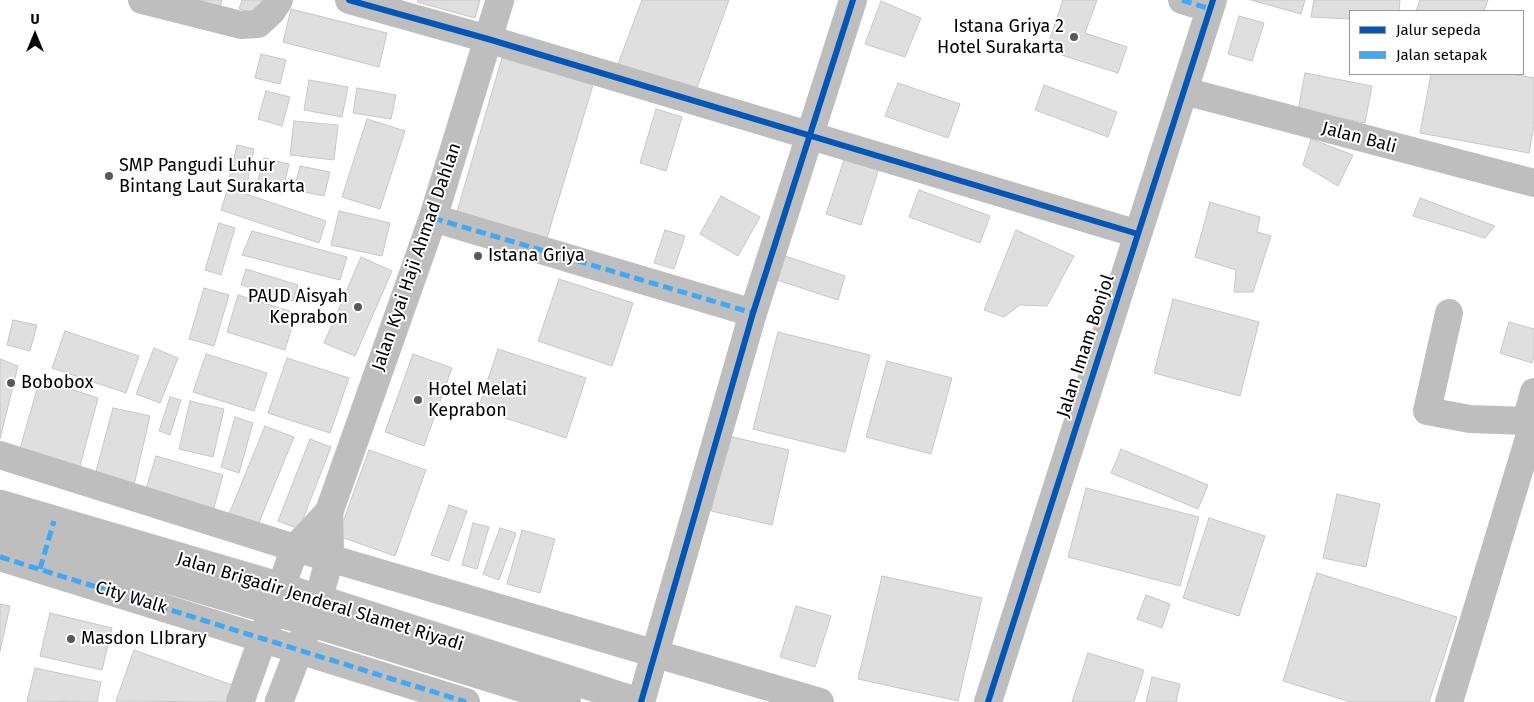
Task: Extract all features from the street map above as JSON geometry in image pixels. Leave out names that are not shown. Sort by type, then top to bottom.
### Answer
[{"type":"street","points":[[142,0],[241,25],[258,24],[272,11],[279,0]]},
{"type":"street","points":[[349,0],[810,134],[1138,234]]},
{"type":"street","name":"Jalan Kyai Haji Ahmad Dahlan","points":[[279,702],[313,611],[330,558],[328,512],[433,218],[500,0]]},
{"type":"street","points":[[640,702],[753,313],[854,0]]},
{"type":"street","points":[[1182,0],[1212,4]]},
{"type":"street","name":"Jalan Imam Bonjol","points":[[988,702],[1212,4]]},
{"type":"street","name":"Jalan Bali","points":[[1184,91],[1534,183]]},
{"type":"street","points":[[433,218],[753,313]]},
{"type":"street","points":[[1449,313],[1427,411],[1470,419],[1531,425]]},
{"type":"street","points":[[1449,702],[1531,425],[1534,392]]},
{"type":"street","points":[[0,455],[295,548],[820,702]]},
{"type":"street","name":"Jalan Brigadir Jenderal Slamet Riyadi","points":[[0,504],[47,545],[278,599],[313,611],[640,702]]},
{"type":"street","name":"Jalan Kyai Haji Ahmad Dahlan","points":[[240,702],[295,548],[328,512]]},
{"type":"street","points":[[0,530],[47,545]]},
{"type":"street","name":"City Walk","points":[[0,557],[47,545],[263,639],[298,651]]},
{"type":"street","points":[[313,611],[567,702]]},
{"type":"street","points":[[298,651],[466,702]]},
{"type":"building","points":[[173,0],[222,0],[219,12]]},
{"type":"building","points":[[242,0],[264,0],[261,15],[239,9]]},
{"type":"building","points":[[418,0],[480,0],[475,18],[417,2]]},
{"type":"building","points":[[642,0],[729,0],[695,93],[618,64]]},
{"type":"building","name":"Istana Griya 2 Hotel Surakarta","points":[[1063,0],[1097,0],[1085,33],[1127,47],[1118,73],[1046,50]]},
{"type":"building","points":[[1251,0],[1305,0],[1301,14]]},
{"type":"building","points":[[1314,0],[1400,0],[1399,10],[1349,10],[1349,19],[1311,17]]},
{"type":"building","points":[[1420,0],[1488,0],[1484,10],[1416,10]]},
{"type":"building","points":[[881,1],[921,18],[905,57],[865,44]]},
{"type":"building","points":[[291,9],[387,33],[379,67],[283,42]]},
{"type":"building","points":[[1239,16],[1264,23],[1252,61],[1228,54]]},
{"type":"building","points":[[261,54],[286,60],[280,84],[255,78]]},
{"type":"building","points":[[502,58],[593,85],[546,241],[456,215]]},
{"type":"building","points":[[1305,73],[1372,86],[1365,123],[1298,110]]},
{"type":"building","points":[[1431,75],[1518,75],[1534,78],[1534,125],[1529,153],[1420,133]]},
{"type":"building","points":[[309,80],[348,87],[342,117],[304,110]]},
{"type":"building","points":[[898,83],[960,104],[948,138],[885,116]]},
{"type":"building","points":[[1044,85],[1117,112],[1108,137],[1035,110]]},
{"type":"building","points":[[357,88],[396,95],[391,119],[353,113]]},
{"type":"building","points":[[266,91],[290,97],[282,126],[258,119]]},
{"type":"building","points":[[656,109],[682,117],[666,171],[640,163]]},
{"type":"building","points":[[367,119],[405,131],[380,209],[342,197]]},
{"type":"building","points":[[294,121],[338,125],[334,160],[290,155]]},
{"type":"building","points":[[1311,139],[1353,155],[1338,186],[1303,165]]},
{"type":"building","points":[[237,145],[254,149],[247,184],[229,179]]},
{"type":"building","points":[[846,154],[880,165],[861,225],[826,214]]},
{"type":"building","points":[[264,158],[289,164],[282,194],[256,188]]},
{"type":"building","points":[[300,166],[330,172],[324,196],[294,190]]},
{"type":"building","points":[[228,188],[326,221],[319,243],[221,210]]},
{"type":"building","points":[[919,190],[990,216],[980,243],[909,217]]},
{"type":"building","points":[[721,196],[760,217],[738,256],[700,234]]},
{"type":"building","points":[[1420,198],[1495,226],[1485,238],[1413,216]]},
{"type":"building","points":[[1210,202],[1260,217],[1257,232],[1271,236],[1253,292],[1234,292],[1236,270],[1195,257]]},
{"type":"building","points":[[339,211],[390,223],[382,256],[331,245]]},
{"type":"building","points":[[219,223],[235,228],[221,275],[205,270]]},
{"type":"building","points":[[665,230],[685,236],[674,269],[654,263]]},
{"type":"building","points":[[1016,230],[1074,256],[1047,306],[1020,305],[1004,317],[984,310]]},
{"type":"building","points":[[252,231],[347,257],[340,280],[242,255]]},
{"type":"building","points":[[779,254],[845,276],[838,300],[771,278]]},
{"type":"building","name":"PAUD Aisyah Keprabon","points":[[361,257],[392,271],[355,356],[324,343]]},
{"type":"building","points":[[246,269],[298,285],[293,301],[241,285]]},
{"type":"building","points":[[559,279],[633,303],[612,366],[538,341]]},
{"type":"building","points":[[204,288],[229,295],[214,346],[189,339]]},
{"type":"building","points":[[238,295],[296,313],[285,350],[227,332]]},
{"type":"building","points":[[1173,299],[1259,322],[1240,396],[1154,373]]},
{"type":"building","points":[[13,320],[37,325],[30,351],[7,345]]},
{"type":"building","points":[[1509,322],[1534,329],[1534,356],[1532,363],[1500,353]]},
{"type":"building","points":[[65,331],[139,356],[126,393],[52,368]]},
{"type":"building","points":[[778,332],[870,355],[845,452],[753,429]]},
{"type":"building","points":[[154,348],[178,358],[160,403],[136,394]]},
{"type":"building","points":[[498,349],[586,378],[566,438],[478,409]]},
{"type":"building","points":[[206,354],[267,373],[254,411],[193,392]]},
{"type":"building","name":"Hotel Melati Keprabon","points":[[413,354],[452,368],[424,446],[385,432]]},
{"type":"building","points":[[287,358],[349,378],[330,433],[268,413]]},
{"type":"building","points":[[0,359],[18,366],[0,439]]},
{"type":"building","points":[[887,361],[952,378],[931,454],[866,437]]},
{"type":"building","points":[[40,379],[98,398],[79,470],[19,452]]},
{"type":"building","points":[[170,397],[181,400],[170,435],[159,431]]},
{"type":"building","points":[[190,401],[224,409],[213,457],[179,449]]},
{"type":"building","points":[[113,408],[150,416],[134,485],[95,475]]},
{"type":"building","points":[[235,417],[253,423],[239,473],[221,467]]},
{"type":"building","points":[[265,426],[294,437],[258,525],[229,514]]},
{"type":"building","points":[[728,436],[789,450],[772,525],[711,511]]},
{"type":"building","points":[[310,439],[331,447],[299,529],[278,521]]},
{"type":"building","points":[[1121,449],[1208,485],[1198,509],[1111,473]]},
{"type":"building","points":[[369,450],[426,470],[395,556],[338,536]]},
{"type":"building","points":[[156,456],[223,475],[213,511],[145,492]]},
{"type":"building","points":[[1086,488],[1199,517],[1180,586],[1068,557]]},
{"type":"building","points":[[1337,494],[1380,504],[1366,567],[1323,558]]},
{"type":"building","points":[[449,505],[467,511],[449,561],[431,555]]},
{"type":"building","points":[[1209,518],[1265,536],[1239,616],[1183,598]]},
{"type":"building","points":[[473,523],[489,527],[477,569],[462,565]]},
{"type":"building","points":[[500,528],[516,533],[499,580],[483,574]]},
{"type":"building","points":[[522,530],[555,539],[540,593],[507,584]]},
{"type":"building","points":[[1317,573],[1457,617],[1429,702],[1351,702],[1283,681]]},
{"type":"building","points":[[882,576],[982,598],[958,701],[858,679]]},
{"type":"building","points":[[1146,595],[1170,604],[1162,628],[1137,619]]},
{"type":"building","points":[[0,604],[10,606],[0,651]]},
{"type":"building","points":[[796,606],[831,616],[815,667],[780,657]]},
{"type":"building","points":[[50,613],[112,628],[102,670],[40,656]]},
{"type":"building","points":[[134,650],[232,685],[226,702],[116,701]]},
{"type":"building","points":[[1088,653],[1144,670],[1134,702],[1072,702]]},
{"type":"building","points":[[35,668],[101,682],[97,702],[27,701]]},
{"type":"building","points":[[1152,677],[1180,684],[1176,702],[1146,702]]},
{"type":"railway","points":[[0,540],[528,702]]},
{"type":"marked path","points":[[1182,0],[1210,9]]},
{"type":"marked path","points":[[433,218],[753,313]]},
{"type":"marked path","points":[[40,569],[54,521]]},
{"type":"marked path","points":[[0,557],[466,702]]},
{"type":"cycle path","points":[[349,0],[488,39],[1138,234]]},
{"type":"cycle path","points":[[641,702],[753,313],[853,0]]},
{"type":"cycle path","points":[[988,702],[1213,0]]},
{"type":"place","name":"Istana Griya 2 Hotel Surakarta","points":[[1074,37]]},
{"type":"place","name":"SMP Pangudi Luhur Bintang Laut Surakarta","points":[[109,176]]},
{"type":"place","name":"Istana Griya","points":[[478,256]]},
{"type":"place","name":"PAUD Aisyah Keprabon","points":[[358,307]]},
{"type":"place","name":"Bobobox","points":[[11,383]]},
{"type":"place","name":"Hotel Melati Keprabon","points":[[418,400]]},
{"type":"place","name":"Masdon LIbrary","points":[[71,639]]}]
